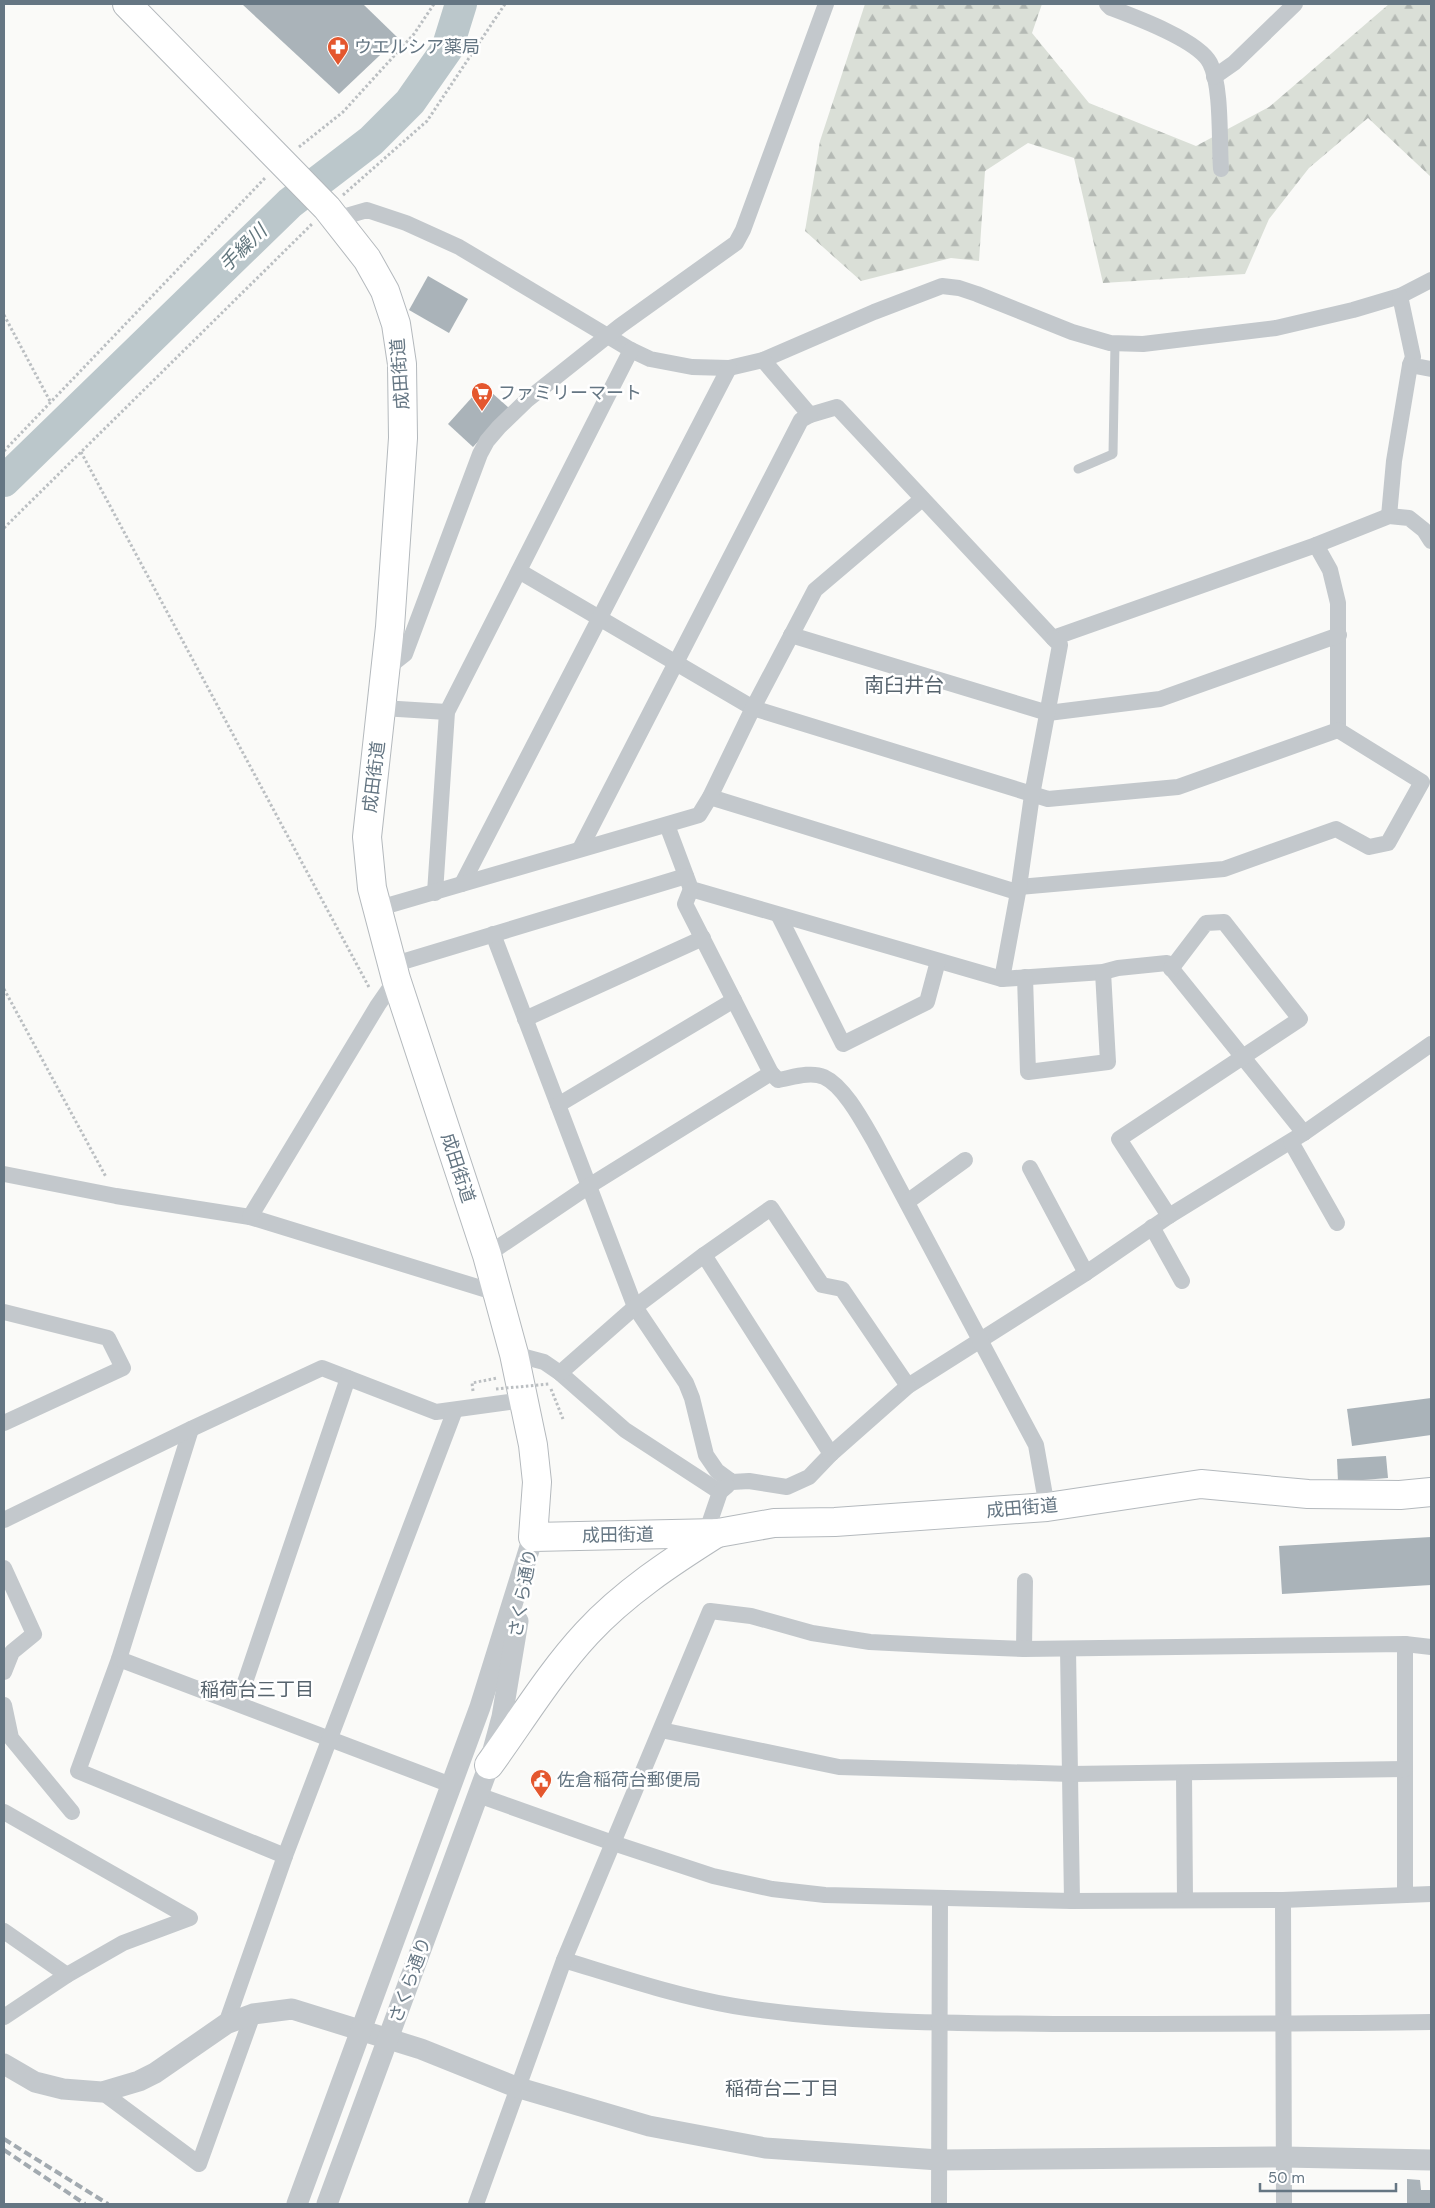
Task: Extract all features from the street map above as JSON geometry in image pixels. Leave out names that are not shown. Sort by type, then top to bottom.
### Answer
[{"type":"highway","name":"成田街道","points":[[127,4],[329,210],[367,259],[385,291],[396,324],[402,364],[403,438],[386,669],[367,837],[372,888],[394,972],[487,1255],[514,1354],[533,1445],[537,1482],[533,1537],[712,1533],[774,1523],[835,1522],[1047,1507],[1201,1484],[1308,1494],[1400,1495],[1431,1492]]},
{"type":"highway","points":[[489,1765],[556,1671],[587,1633],[622,1599],[712,1533]]},
{"type":"street","points":[[386,669],[405,654],[480,454],[487,441],[528,400],[609,335],[736,243],[743,230],[826,4]]},
{"type":"street","points":[[1107,4],[1110,8],[1145,21],[1188,42],[1210,62],[1217,87],[1221,169]]},
{"type":"street","points":[[1214,77],[1234,63],[1295,4]]},
{"type":"street","points":[[329,210],[367,210],[406,223],[459,247],[609,335],[631,350],[650,359],[692,367],[730,368],[763,360],[874,312],[942,286],[959,288],[977,294],[1072,332],[1115,343],[1143,344],[1276,328],[1353,310],[1400,296],[1431,280]]},
{"type":"street","points":[[1390,516],[1394,461],[1410,365],[1414,357],[1400,296]]},
{"type":"street","points":[[435,893],[447,712],[631,350]]},
{"type":"street","points":[[763,360],[810,415]]},
{"type":"street","points":[[1410,365],[1431,369]]},
{"type":"street","points":[[462,884],[730,368]]},
{"type":"street","points":[[580,849],[801,420],[810,415],[838,407],[1060,645],[1032,795],[1002,979]]},
{"type":"street","points":[[376,909],[699,815],[710,797],[815,590],[922,499]]},
{"type":"street","points":[[1053,638],[1316,545],[1390,516],[1409,518],[1424,530],[1431,541]]},
{"type":"street","points":[[1316,545],[1330,570],[1338,603],[1338,730]]},
{"type":"street","points":[[519,571],[754,708],[1048,799],[1178,787],[1338,730]]},
{"type":"street","points":[[791,635],[1048,712],[1160,698],[1339,634]]},
{"type":"street","points":[[382,708],[447,712]]},
{"type":"street","points":[[710,797],[1018,890],[1224,869],[1336,829],[1369,847],[1388,842],[1422,782],[1338,730]]},
{"type":"street","points":[[667,825],[689,883],[686,904],[771,1073],[778,1080],[808,1075],[824,1077],[849,1098],[874,1141],[1036,1445],[1047,1507]]},
{"type":"street","points":[[250,1217],[378,1005],[394,972],[493,934],[689,883],[779,916],[1002,979],[1103,972],[1118,968],[1167,963],[1242,1058],[1297,1138],[1336,1223]]},
{"type":"street","points":[[779,916],[843,1044],[927,1002],[938,961]]},
{"type":"street","points":[[1169,1216],[1119,1139],[1300,1019],[1224,922],[1206,923],[1171,968]]},
{"type":"street","points":[[493,934],[635,1307],[686,1383],[692,1398],[706,1455],[726,1487],[712,1533]]},
{"type":"street","points":[[525,1019],[703,938]]},
{"type":"street","points":[[1025,977],[1028,1072],[1108,1062],[1103,972]]},
{"type":"street","points":[[558,1105],[734,1000]]},
{"type":"street","points":[[514,1354],[544,1362],[554,1379],[625,1430],[726,1487],[749,1482],[787,1487],[809,1478],[831,1454],[908,1386],[1086,1273],[1169,1216],[1297,1138],[1431,1046]]},
{"type":"street","points":[[487,1255],[589,1186],[771,1073]]},
{"type":"street","points":[[906,1202],[965,1160]]},
{"type":"street","points":[[1030,1168],[1086,1273]]},
{"type":"street","points":[[4,1174],[116,1196],[250,1217],[497,1293]]},
{"type":"street","points":[[554,1379],[635,1307],[704,1255],[772,1208],[822,1285],[842,1289],[908,1386]]},
{"type":"street","points":[[1152,1227],[1182,1281]]},
{"type":"street","points":[[704,1255],[831,1454]]},
{"type":"street","points":[[4,1423],[123,1368],[108,1338],[7,1315]]},
{"type":"street","points":[[4,1520],[190,1429],[322,1368],[436,1412],[524,1400]]},
{"type":"street","points":[[238,1703],[348,1378]]},
{"type":"street","points":[[226,2024],[285,1856],[455,1410]]},
{"type":"street","points":[[190,1429],[119,1659],[78,1771],[285,1856]]},
{"type":"street","name":"さくら通り","points":[[327,2204],[489,1765],[502,1717],[533,1537]]},
{"type":"street","name":"さくら通り","points":[[297,2204],[480,1707],[533,1537]]},
{"type":"street","points":[[4,1568],[34,1634],[12,1652],[4,1672]]},
{"type":"street","points":[[1024,1649],[1026,1581]]},
{"type":"street","points":[[476,2204],[516,2087],[564,1960],[710,1611],[751,1616],[812,1634],[870,1642],[1024,1649],[1405,1644],[1431,1647]]},
{"type":"street","points":[[1405,1644],[1405,1895]]},
{"type":"street","points":[[1068,1649],[1072,1901]]},
{"type":"street","points":[[119,1659],[451,1785]]},
{"type":"street","points":[[4,1705],[11,1738],[72,1812]]},
{"type":"street","points":[[661,1730],[839,1767],[1071,1774],[1405,1769]]},
{"type":"street","points":[[1184,1772],[1185,1900]]},
{"type":"street","points":[[478,1795],[713,1876],[772,1888],[824,1895],[1072,1901],[1282,1900],[1431,1894]]},
{"type":"street","points":[[4,1812],[190,1918],[123,1944],[67,1975],[4,2016]]},
{"type":"street","points":[[939,2204],[940,1898]]},
{"type":"street","points":[[1282,1900],[1285,2024],[1284,2204]]},
{"type":"street","points":[[4,1931],[67,1975]]},
{"type":"street","points":[[564,1960],[663,1990],[733,2006],[843,2018],[940,2023],[1285,2024],[1431,2022]]},
{"type":"street","points":[[4,2064],[35,2082],[63,2089],[102,2092],[138,2081],[155,2073],[226,2024],[253,2014],[292,2009],[422,2050],[516,2087],[650,2126],[765,2148],[939,2160],[1284,2158],[1431,2160]]},
{"type":"street","points":[[102,2092],[200,2164],[253,2014]]},
{"type":"lane","points":[[1078,469],[1113,454],[1115,343]]},
{"type":"path","points":[[4,451],[285,166],[343,112],[414,34],[434,4]]},
{"type":"path","points":[[4,528],[329,210],[427,121],[505,4]]},
{"type":"path","points":[[4,315],[51,403]]},
{"type":"path","points":[[81,452],[378,1005]]},
{"type":"path","points":[[4,988],[116,1196]]},
{"type":"path","points":[[480,1393],[473,1394],[472,1383],[498,1378]]},
{"type":"path","points":[[488,1391],[554,1379],[563,1420]]},
{"type":"green space","points":[[865,4],[1042,4],[1032,33],[1089,103],[1196,146],[1269,107],[1389,4],[1431,4],[1431,177],[1368,118],[1309,168],[1269,219],[1245,274],[1103,283],[1074,158],[1028,143],[985,171],[979,261],[951,258],[861,281],[805,231],[820,141]]},
{"type":"building","name":"ウエルシア薬局","points":[[242,4],[363,4],[398,38],[339,94]]},
{"type":"building","points":[[428,276],[468,299],[449,333],[409,310]]},
{"type":"building","points":[[483,385],[509,408],[473,447],[448,424]]},
{"type":"building","points":[[1431,1398],[1431,1435],[1352,1446],[1347,1409]]},
{"type":"building","points":[[1386,1456],[1388,1478],[1338,1482],[1337,1459]]},
{"type":"building","points":[[1431,1537],[1431,1585],[1282,1594],[1279,1546]]},
{"type":"building","points":[[1407,2179],[1420,2180],[1421,2190],[1431,2190],[1431,2204],[1407,2204]]},
{"type":"waterway","name":"手繰川","points":[[4,481],[290,203],[371,141],[410,102],[447,49],[461,4]]},
{"type":"railway","points":[[4,2139],[108,2204]]},
{"type":"railway","points":[[4,2150],[85,2204]]},
{"type":"place","name":"ウエルシア薬局","points":[[338,66]]},
{"type":"place","name":"ファミリーマート","points":[[482,412]]},
{"type":"place","name":"佐倉稲荷台郵便局","points":[[541,1799]]},
{"type":"district","name":"南臼井台","points":[[904,685]]},
{"type":"district","name":"稲荷台三丁目","points":[[257,1689]]},
{"type":"district","name":"稲荷台二丁目","points":[[782,2088]]}]
